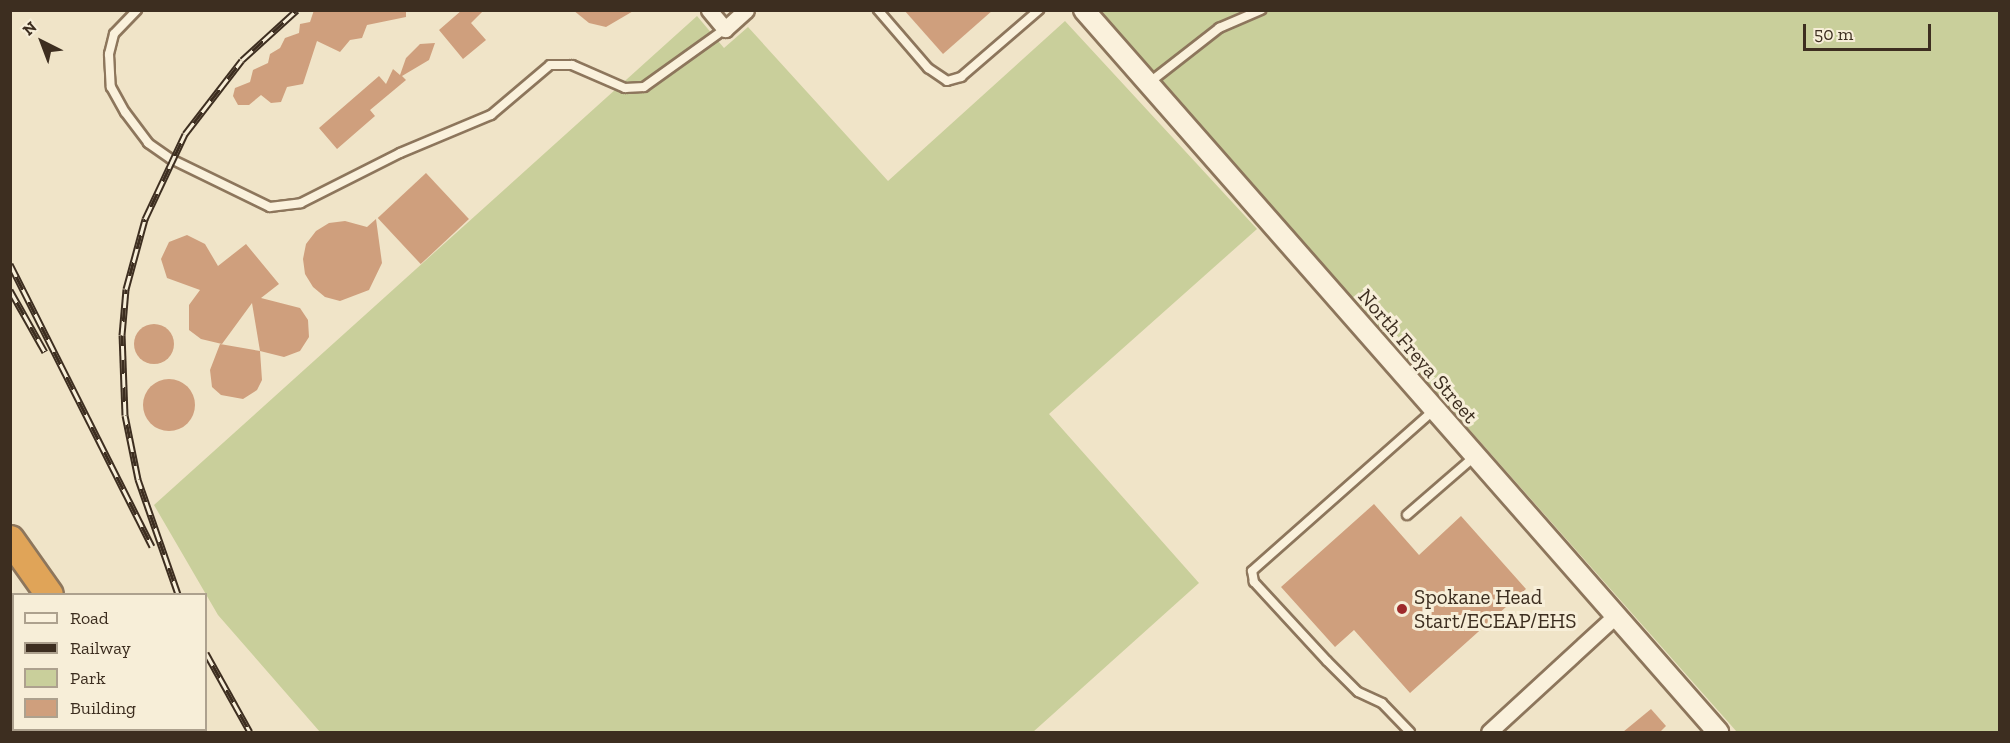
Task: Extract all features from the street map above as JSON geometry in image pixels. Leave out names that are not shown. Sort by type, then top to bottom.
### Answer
[{"type":"highway","points":[[10,539],[48,593]]},
{"type":"street","points":[[709,10],[725,29],[746,10]]},
{"type":"street","name":"North Freya Street","points":[[1084,10],[1614,617],[1718,732]]},
{"type":"street","points":[[1489,732],[1614,617]]},
{"type":"lane","points":[[137,10],[114,34],[109,54],[111,87],[125,112],[148,143],[171,159],[270,207],[301,203],[400,153],[491,114],[550,65],[572,65],[625,88],[644,87],[725,29]]},
{"type":"lane","points":[[878,10],[928,68],[947,81],[961,77],[1039,10]]},
{"type":"lane","points":[[1148,83],[1219,28],[1261,10]]},
{"type":"lane","points":[[1410,732],[1382,703],[1358,692],[1327,661],[1254,582],[1252,571],[1434,410]]},
{"type":"lane","points":[[1407,515],[1474,457]]},
{"type":"green space","points":[[1099,11],[1999,11],[1999,732],[1737,732]]},
{"type":"green space","points":[[697,16],[724,48],[748,27],[888,181],[1065,21],[1257,229],[1049,414],[1199,583],[1033,732],[320,732],[218,615],[154,505]]},
{"type":"building","points":[[314,10],[406,10],[406,17],[367,25],[362,38],[350,40],[340,52],[317,41],[303,84],[287,87],[281,102],[271,103],[261,95],[249,105],[238,105],[233,96],[235,88],[250,82],[253,70],[268,63],[270,54],[280,48],[285,38],[299,33],[300,24],[310,22]]},
{"type":"building","points":[[462,10],[484,10],[471,23],[486,40],[463,59],[439,30]]},
{"type":"building","points":[[573,10],[635,10],[606,27],[589,23]]},
{"type":"building","points":[[904,10],[993,10],[943,54]]},
{"type":"building","points":[[435,43],[429,60],[402,76],[406,80],[370,110],[375,116],[337,149],[319,128],[379,76],[386,84],[393,69],[400,75],[406,58],[420,44]]},
{"type":"building","points":[[426,173],[469,219],[421,264],[378,218]]},
{"type":"building","points":[[376,219],[382,263],[369,290],[340,301],[325,297],[313,287],[305,274],[303,259],[306,244],[316,231],[329,223],[345,221],[367,227]]},
{"type":"building","points":[[187,235],[205,244],[218,266],[246,244],[279,284],[261,298],[300,308],[308,320],[309,337],[300,351],[284,357],[260,351],[252,303],[222,344],[201,339],[189,330],[189,305],[200,290],[167,278],[161,259],[169,242]]},
{"type":"building","points":[[154,324],[168,330],[174,344],[168,358],[154,364],[140,358],[134,344],[140,330]]},
{"type":"building","points":[[220,344],[260,351],[262,380],[257,390],[243,399],[221,395],[212,387],[210,370]]},
{"type":"building","points":[[169,379],[183,383],[191,391],[195,405],[191,419],[183,427],[169,431],[155,427],[147,419],[143,405],[147,391],[155,383]]},
{"type":"building","name":"Spokane Head Start/ECEAP/EHS","points":[[1374,504],[1419,555],[1461,516],[1526,589],[1410,693],[1354,630],[1335,647],[1281,587]]},
{"type":"building","points":[[1651,709],[1666,726],[1660,732],[1623,732]]},
{"type":"railway","points":[[178,593],[138,479],[125,415],[122,335],[126,289],[145,219],[185,134],[242,60],[297,10]]},
{"type":"railway","points":[[10,264],[152,546]]},
{"type":"railway","points":[[10,290],[45,352]]},
{"type":"railway","points":[[207,655],[250,732]]},
{"type":"place","name":"Spokane Head Start/ECEAP/EHS","points":[[1402,609]]}]
